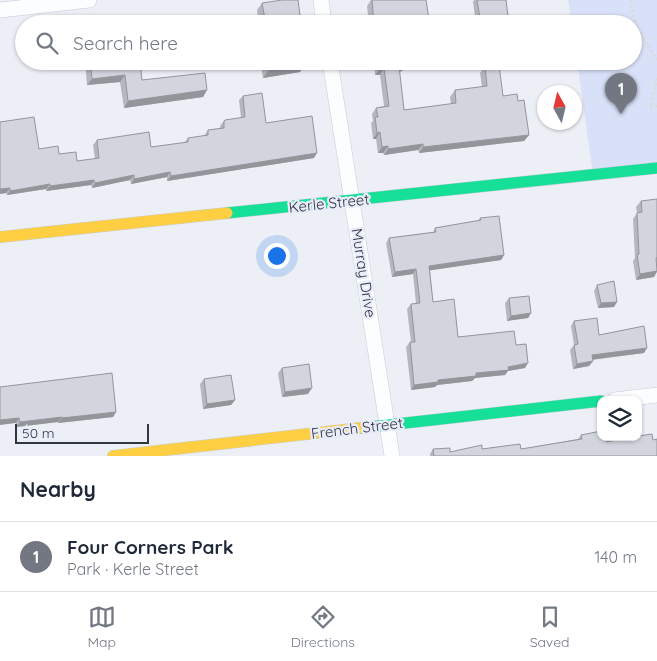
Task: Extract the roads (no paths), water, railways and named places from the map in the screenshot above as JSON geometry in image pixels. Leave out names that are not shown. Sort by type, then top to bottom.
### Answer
[{"type":"street","points":[[0,10],[90,0]]},
{"type":"street","points":[[321,0],[323,15]]},
{"type":"street","name":"Murray Drive","points":[[331,70],[392,456]]},
{"type":"street","name":"Kerle Street","points":[[0,237],[657,168]]},
{"type":"street","points":[[642,397],[657,395]]},
{"type":"street","name":"French Street","points":[[113,456],[597,401]]},
{"type":"place","name":"Four Corners Park","points":[[621,114]]}]
